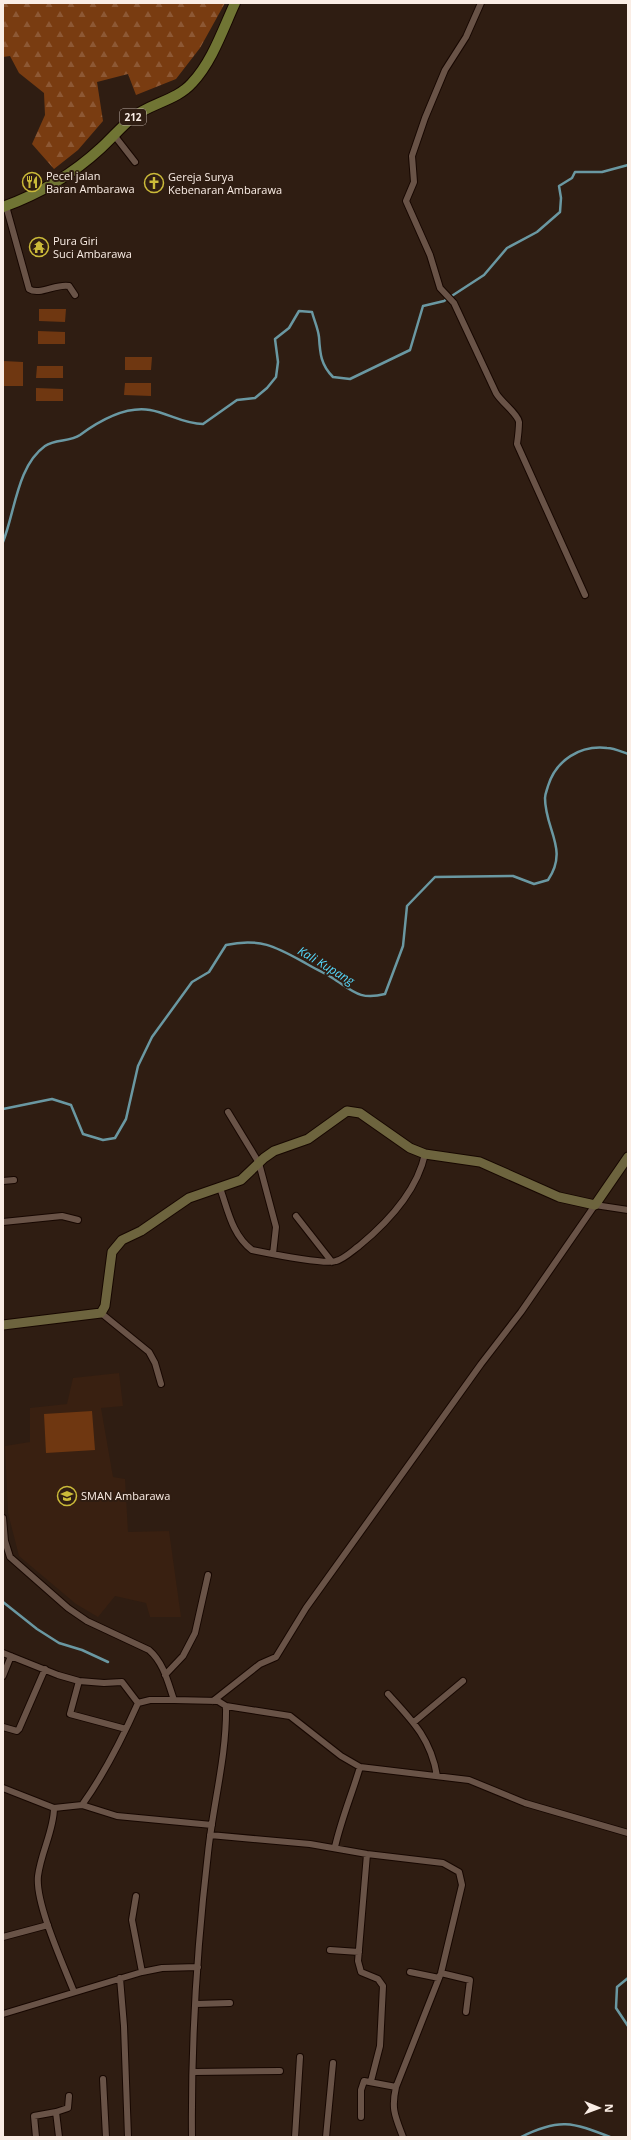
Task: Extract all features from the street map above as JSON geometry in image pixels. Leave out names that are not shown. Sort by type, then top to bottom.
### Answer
[{"type":"main road","name":"212","points":[[4,206],[54,182],[100,149],[138,114],[178,94],[194,82],[210,56],[235,3]]},
{"type":"street","points":[[481,3],[466,37],[445,70],[425,118],[412,156],[414,182],[406,201],[430,255],[440,288],[454,303],[496,393],[505,406],[517,415],[519,421],[517,444],[585,595]]},
{"type":"street","points":[[114,135],[135,162]]},
{"type":"street","points":[[4,206],[29,288],[36,291],[62,284],[69,286],[75,295]]},
{"type":"street","points":[[101,1313],[105,1306],[112,1252],[122,1240],[141,1231],[189,1198],[241,1180],[258,1163],[274,1151],[308,1140],[347,1111],[360,1113],[410,1148],[425,1154],[480,1162],[559,1197],[628,1210]]},
{"type":"street","points":[[228,1112],[258,1163],[276,1227],[272,1254]]},
{"type":"street","points":[[220,1188],[235,1232],[243,1244],[252,1250],[332,1262],[340,1259],[376,1232],[395,1211],[417,1180],[422,1170],[425,1154]]},
{"type":"street","points":[[214,1701],[260,1664],[276,1657],[306,1608],[481,1364],[522,1312],[628,1157]]},
{"type":"street","points":[[3,1181],[14,1180]]},
{"type":"street","points":[[3,1222],[62,1216],[78,1220]]},
{"type":"street","points":[[296,1216],[332,1262]]},
{"type":"street","points":[[3,1325],[101,1313],[149,1352],[155,1362],[161,1384]]},
{"type":"street","points":[[3,1518],[3,1527],[10,1557],[68,1608],[87,1621],[150,1650],[157,1657],[174,1700]]},
{"type":"street","points":[[165,1675],[183,1656],[195,1633],[208,1575]]},
{"type":"street","points":[[3,1653],[79,1681],[104,1683],[122,1682],[138,1703]]},
{"type":"street","points":[[3,1676],[11,1656]]},
{"type":"street","points":[[3,1727],[17,1732],[20,1730],[45,1669]]},
{"type":"street","points":[[79,1681],[70,1714],[126,1729]]},
{"type":"street","points":[[414,1722],[463,1681]]},
{"type":"street","points":[[388,1694],[423,1734],[434,1758],[437,1776]]},
{"type":"street","points":[[138,1703],[150,1700],[214,1701],[222,1702],[226,1706],[290,1716],[341,1756],[360,1767],[469,1780],[526,1803],[628,1833]]},
{"type":"street","points":[[82,1805],[98,1783],[138,1703]]},
{"type":"street","points":[[192,2137],[193,2072],[198,1967],[210,1834],[227,1733],[226,1706]]},
{"type":"street","points":[[335,1847],[341,1822],[348,1807],[360,1767]]},
{"type":"street","points":[[3,1788],[54,1808],[82,1805],[117,1816],[212,1825]]},
{"type":"street","points":[[54,1808],[52,1824],[41,1856],[38,1891],[48,1925],[74,1992]]},
{"type":"street","points":[[210,1834],[335,1847],[367,1854],[443,1863],[459,1872],[462,1885],[440,1976],[396,2087],[393,2112],[403,2137]]},
{"type":"street","points":[[367,1854],[358,1966],[361,1972],[378,1978],[383,1986],[380,2046],[371,2081]]},
{"type":"street","points":[[136,1896],[132,1920],[142,1972]]},
{"type":"street","points":[[3,1937],[48,1925]]},
{"type":"street","points":[[330,1950],[359,1952]]},
{"type":"street","points":[[3,2014],[43,2004],[74,1992],[99,1986],[142,1972],[162,1968],[198,1967]]},
{"type":"street","points":[[410,1972],[469,1978],[471,1982],[466,2012]]},
{"type":"street","points":[[120,1978],[124,2026],[128,2137]]},
{"type":"street","points":[[196,2004],[230,2003]]},
{"type":"street","points":[[295,2137],[300,2057]]},
{"type":"street","points":[[326,2137],[332,2063]]},
{"type":"street","points":[[193,2072],[280,2071]]},
{"type":"street","points":[[103,2079],[106,2137]]},
{"type":"street","points":[[361,2117],[362,2083],[364,2081],[371,2081],[396,2087]]},
{"type":"street","points":[[36,2137],[34,2116],[68,2108],[69,2096]]},
{"type":"street","points":[[56,2112],[59,2137]]},
{"type":"shaded area","points":[[39,309],[66,309],[65,322],[39,321]]},
{"type":"shaded area","points":[[38,331],[65,332],[65,344],[38,344]]},
{"type":"shaded area","points":[[125,357],[152,357],[151,370],[125,370]]},
{"type":"shaded area","points":[[3,361],[23,362],[23,386],[3,386]]},
{"type":"shaded area","points":[[37,366],[63,366],[63,378],[36,378]]},
{"type":"shaded area","points":[[125,383],[151,383],[151,396],[124,395]]},
{"type":"shaded area","points":[[36,388],[63,389],[63,401],[36,401]]},
{"type":"shaded area","name":"SMAN Ambarawa","points":[[119,1373],[123,1406],[101,1408],[113,1477],[125,1479],[128,1532],[169,1531],[181,1617],[150,1617],[146,1603],[115,1596],[98,1617],[76,1604],[19,1556],[8,1513],[5,1446],[30,1442],[30,1408],[67,1404],[73,1378]]},
{"type":"shaded area","points":[[92,1411],[95,1450],[46,1453],[44,1414]]},
{"type":"green space","points":[[3,3],[225,3],[200,48],[176,79],[136,95],[128,74],[97,82],[103,121],[78,150],[54,169],[32,144],[45,115],[44,93],[19,73],[10,56],[3,57]]},
{"type":"waterway","points":[[3,542],[18,490],[28,465],[45,446],[53,442],[76,437],[104,420],[122,412],[141,409],[150,410],[196,424],[203,424],[237,400],[255,398],[267,388],[276,377],[278,362],[275,339],[289,328],[299,311],[312,312],[318,334],[322,359],[329,373],[333,377],[350,379],[410,350],[423,306],[444,301],[484,275],[507,248],[537,232],[560,212],[561,198],[559,186],[572,178],[575,172],[602,172],[628,165]]},
{"type":"waterway","name":"Kali Kupang","points":[[3,1109],[52,1099],[71,1105],[83,1134],[103,1140],[115,1138],[126,1119],[138,1066],[152,1037],[192,982],[209,972],[226,945],[249,942],[269,946],[287,953],[326,974],[354,992],[364,996],[377,996],[385,994],[403,946],[407,906],[435,877],[513,876],[534,884],[548,880],[554,869],[556,849],[548,820],[545,796],[548,786],[557,769],[570,756],[588,749],[610,748],[628,754]]},
{"type":"waterway","points":[[3,1602],[37,1629],[59,1643],[82,1650],[108,1662]]},
{"type":"waterway","points":[[628,1978],[617,1987],[616,2008],[628,2026]]},
{"type":"waterway","points":[[521,2137],[546,2127],[566,2124],[575,2125],[610,2137]]},
{"type":"place","name":"Pecel jalan Baran Ambarawa","points":[[32,182]]},
{"type":"place","name":"Gereja Surya Kebenaran Ambarawa","points":[[154,183]]},
{"type":"place","name":"Pura Giri Suci Ambarawa","points":[[39,247]]},
{"type":"place","name":"SMAN Ambarawa","points":[[67,1496]]}]
